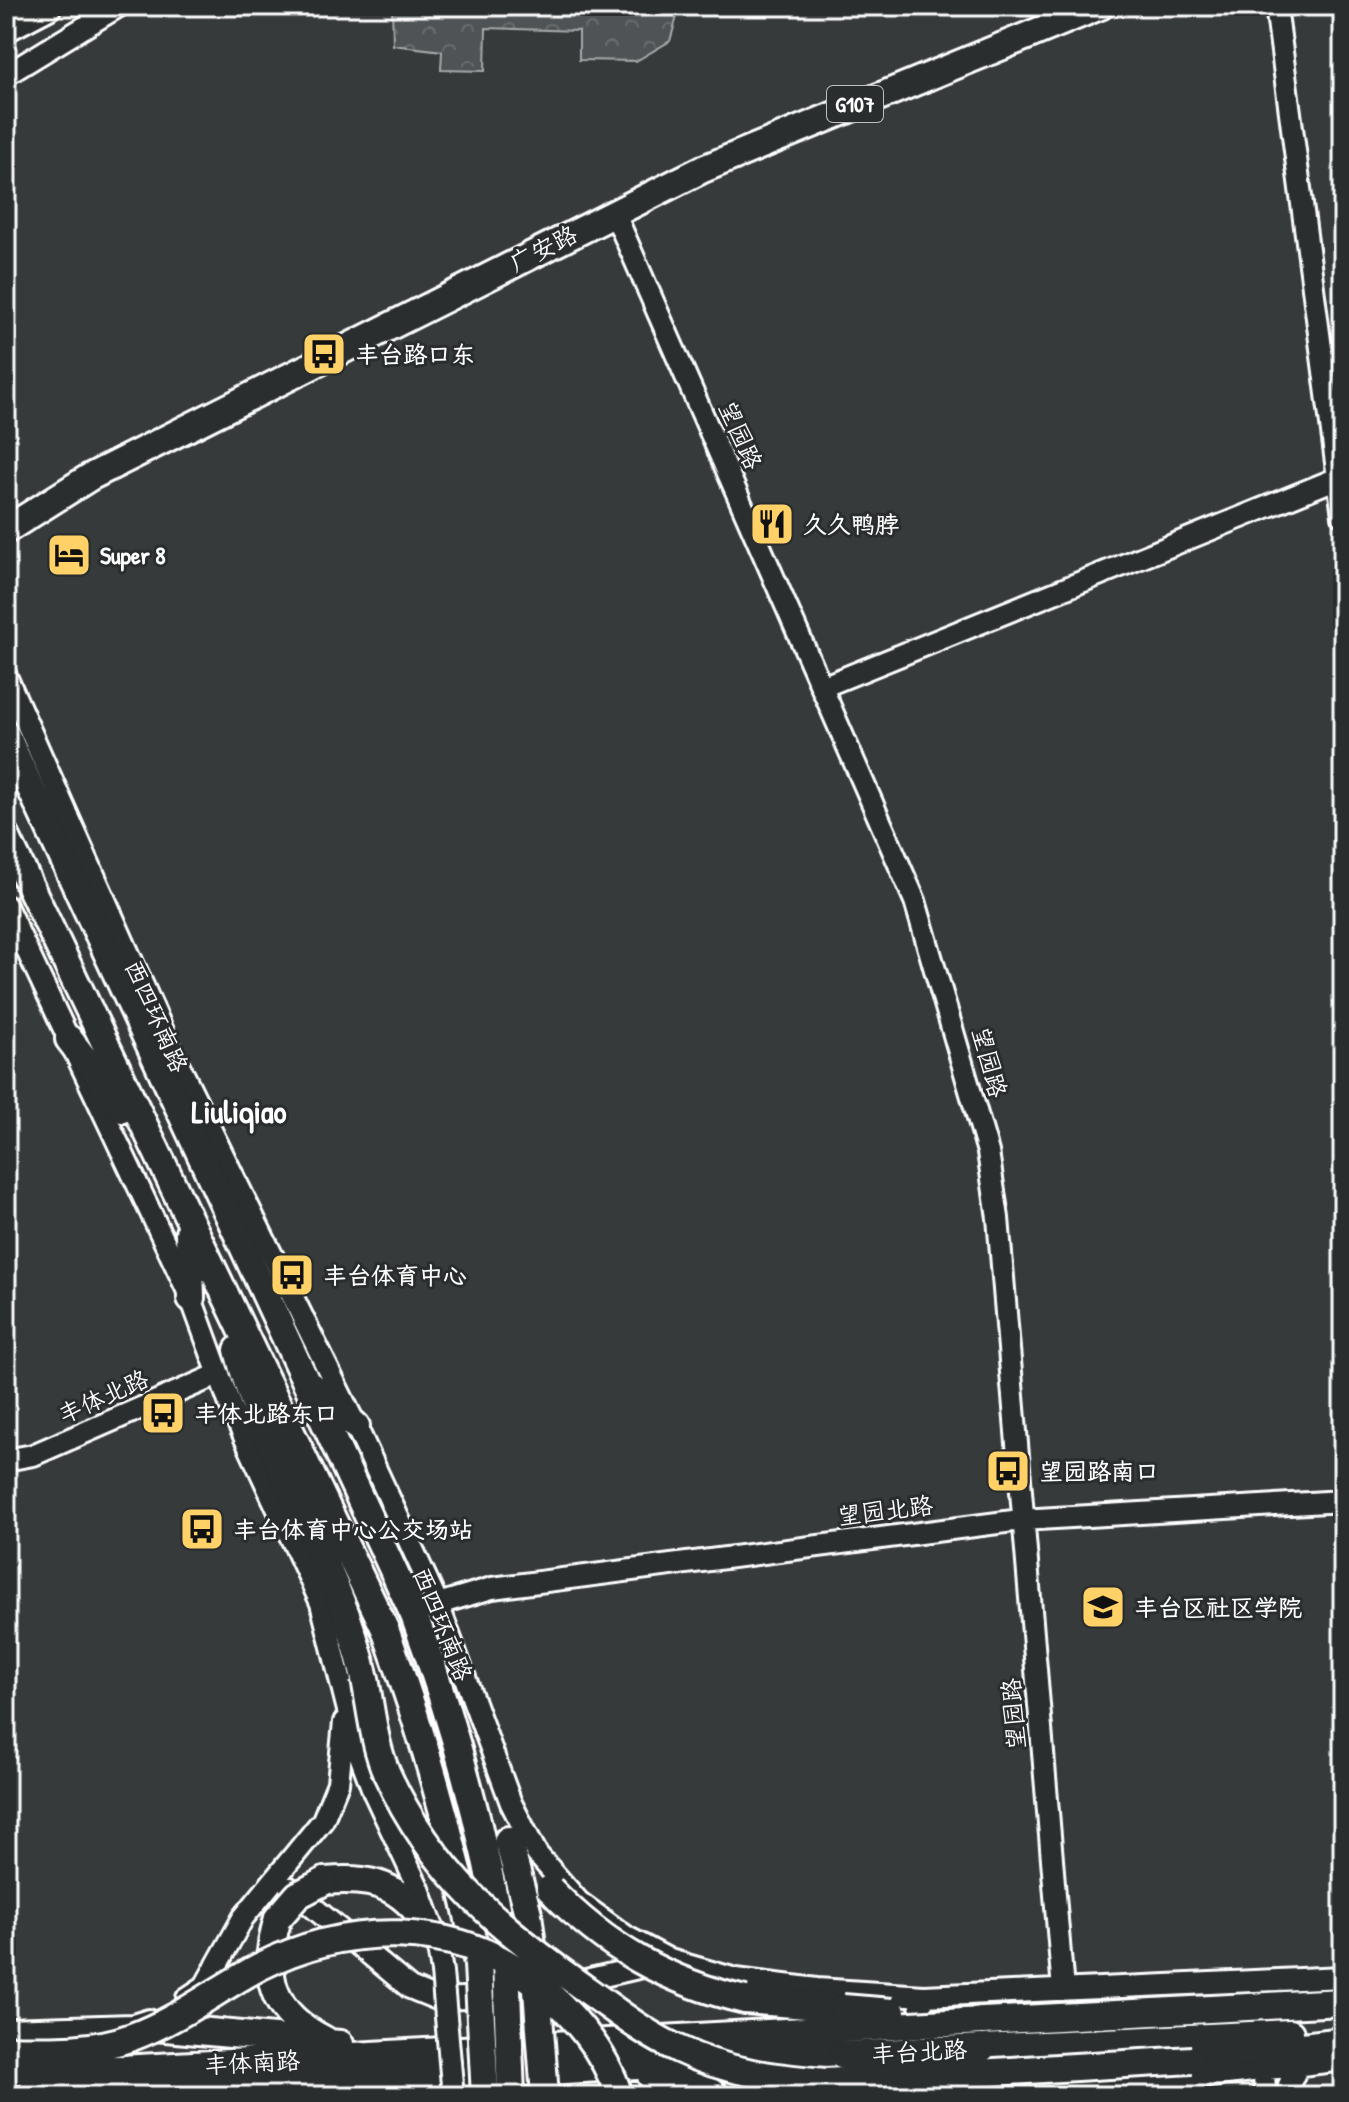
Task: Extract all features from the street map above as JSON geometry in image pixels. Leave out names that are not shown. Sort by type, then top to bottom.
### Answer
[{"type":"highway","points":[[6,28],[48,6]]},
{"type":"highway","name":"广安路","points":[[6,530],[90,477],[614,212],[794,129],[1100,6]]},
{"type":"highway","name":"西四环南路","points":[[6,735],[301,1377],[414,1615],[450,1713],[491,1873],[506,1963],[511,2096]]},
{"type":"highway","points":[[6,836],[385,1629],[420,1724],[446,1817],[478,1964],[492,2073]]},
{"type":"highway","points":[[144,990],[168,1087]]},
{"type":"highway","points":[[69,1039],[155,1150]]},
{"type":"highway","points":[[189,1221],[191,1298]]},
{"type":"highway","points":[[226,1299],[251,1397],[265,1434],[338,1588],[354,1629],[386,1771],[441,1865],[476,1905],[522,1942],[628,2019],[678,2049],[745,2072],[826,2082],[1192,2060]]},
{"type":"highway","points":[[301,1377],[356,1426]]},
{"type":"highway","points":[[473,1798],[582,1923],[620,1949],[690,1984],[745,2000],[842,2018]]},
{"type":"highway","points":[[508,1840],[528,1914],[545,2096]]},
{"type":"highway","points":[[332,2043],[302,2028],[284,2011],[273,1988],[268,1952],[278,1918],[298,1895],[325,1881],[360,1878],[391,1887],[417,1909],[436,1936]]},
{"type":"highway","points":[[11,2036],[92,2047],[128,2038],[187,2012],[256,1969],[298,1948],[345,1936],[396,1933],[446,1940],[486,1954],[520,1971],[553,1997],[579,2025],[599,2055],[619,2096]]},
{"type":"highway","name":"丰台北路","points":[[492,2073],[842,2018],[983,2021],[1343,2002]]},
{"type":"highway","points":[[133,2025],[423,2053]]},
{"type":"highway","name":"丰台北路","points":[[492,2073],[1343,2030]]},
{"type":"highway","points":[[972,2096],[1063,2077],[1343,2041]]},
{"type":"highway","name":"丰体南路","points":[[29,2096],[122,2082],[423,2053],[492,2073]]},
{"type":"highway","points":[[584,2068],[676,2079],[707,2089],[716,2096]]},
{"type":"highway","name":"丰体南路","points":[[6,2071],[122,2082],[492,2073]]},
{"type":"street","points":[[6,75],[119,6]]},
{"type":"street","points":[[1276,6],[1343,516]]},
{"type":"street","name":"望园路","points":[[614,212],[923,922],[988,1152],[998,1218],[1021,1520],[1063,1990]]},
{"type":"street","points":[[822,687],[1338,478]]},
{"type":"street","name":"西四环南路","points":[[6,676],[144,990],[356,1426],[438,1604],[511,1803],[537,1854],[579,1902],[627,1937],[670,1960]]},
{"type":"street","points":[[6,906],[191,1298],[232,1410],[321,1603],[345,1707],[374,1793],[404,1852],[436,1936],[453,2096]]},
{"type":"street","name":"丰体北路","points":[[6,1460],[33,1455],[219,1374]]},
{"type":"street","name":"望园北路","points":[[438,1604],[492,1588],[1021,1520],[1343,1501]]},
{"type":"street","points":[[21,2096],[11,2036],[62,2028],[133,2025],[158,2016],[205,1986],[218,1966],[227,1942],[332,1802],[338,1783],[345,1707]]},
{"type":"street","points":[[277,1877],[410,1988],[437,1999],[493,1997],[560,1986],[670,1960],[736,1979],[924,1996],[1343,1977]]},
{"type":"street","points":[[902,1995],[908,2096]]},
{"type":"street","points":[[924,1996],[920,2011],[925,2081],[937,2096]]},
{"type":"street","points":[[62,2028],[65,2096]]},
{"type":"street","points":[[1046,2096],[1343,2060]]},
{"type":"street","points":[[1289,2096],[1289,2085],[1298,2066]]},
{"type":"street","points":[[1264,2071],[1265,2096]]},
{"type":"green space","points":[[392,6],[680,6],[670,41],[636,61],[579,60],[579,31],[486,28],[485,71],[441,70],[442,51],[393,45]]},
{"type":"place","name":"丰台路口东","points":[[324,354]]},
{"type":"place","name":"久久鸭脖","points":[[772,524]]},
{"type":"place","name":"Super 8","points":[[69,555]]},
{"type":"place","name":"丰台体育中心","points":[[292,1275]]},
{"type":"place","name":"丰体北路东口","points":[[163,1413]]},
{"type":"place","name":"望园路南口","points":[[1008,1471]]},
{"type":"place","name":"丰台体育中心公交场站","points":[[202,1529]]},
{"type":"place","name":"丰台区社区学院","points":[[1103,1607]]},
{"type":"district","name":"Liuliqiao","points":[[239,1111]]}]
